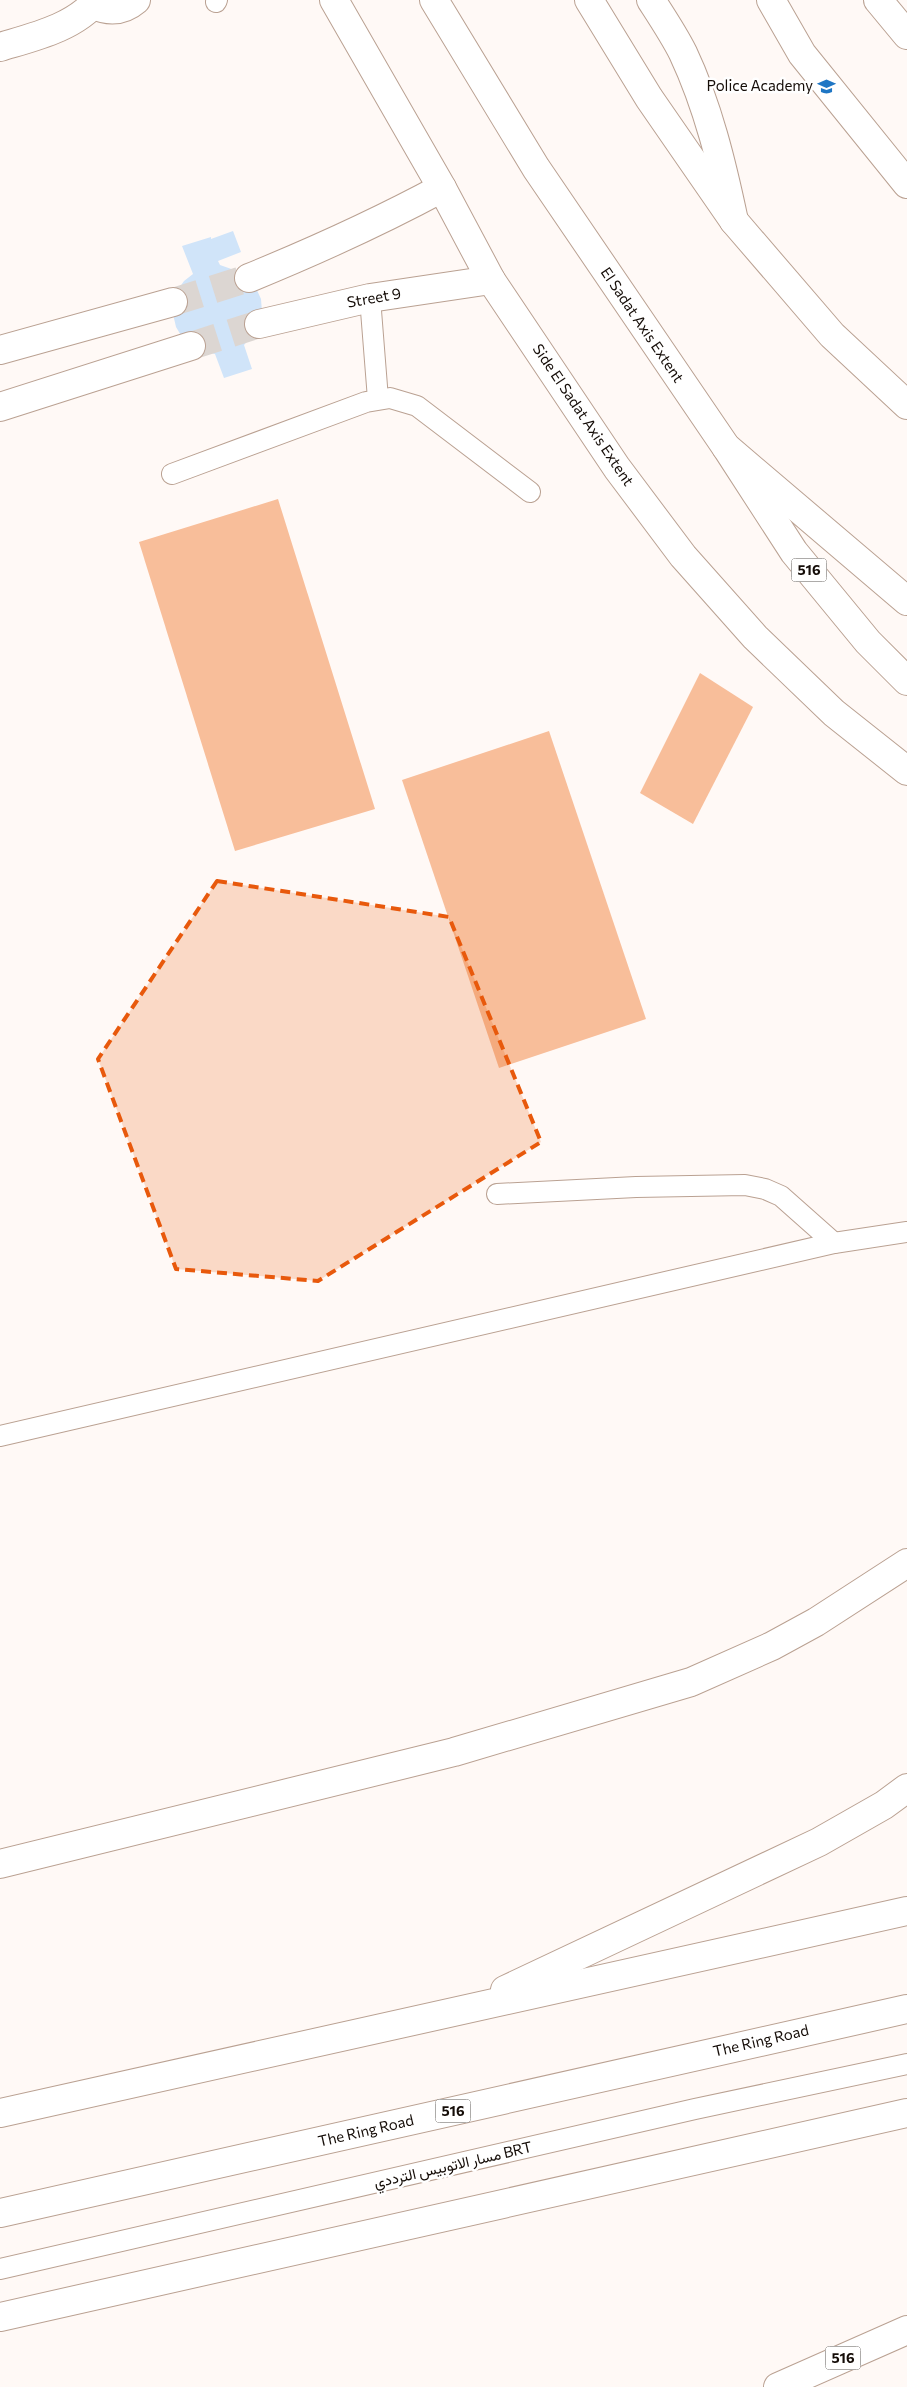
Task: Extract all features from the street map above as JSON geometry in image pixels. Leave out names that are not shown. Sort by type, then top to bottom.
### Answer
[{"type":"main road","points":[[0,47],[47,33],[95,2],[108,11],[121,9],[136,0]]},
{"type":"main road","name":"Side El Sadat Axis Extent","points":[[334,0],[442,188],[491,280],[617,468],[683,556],[756,637],[834,713],[907,771]]},
{"type":"main road","name":"El Sadat Axis Extent","points":[[434,0],[536,168],[726,446],[907,601]]},
{"type":"main road","points":[[589,0],[649,98],[734,221],[832,335],[907,405]]},
{"type":"main road","points":[[651,0],[682,52],[699,94],[714,135],[734,221]]},
{"type":"main road","points":[[771,0],[802,54],[907,184]]},
{"type":"main road","points":[[878,0],[907,35]]},
{"type":"main road","points":[[249,278],[331,244],[442,188]]},
{"type":"main road","name":"Street 9","points":[[260,324],[370,298],[491,280]]},
{"type":"main road","points":[[0,350],[173,302]]},
{"type":"main road","points":[[0,407],[191,346]]},
{"type":"main road","name":"516","points":[[726,446],[794,552],[868,642],[907,681]]},
{"type":"main road","points":[[0,1864],[454,1752],[691,1682],[772,1646],[816,1622],[907,1564]]},
{"type":"main road","points":[[458,2012],[819,1842],[884,1804],[907,1788]]},
{"type":"main road","points":[[0,2113],[907,1911]]},
{"type":"main road","name":"The Ring Road","points":[[0,2213],[907,2009]]},
{"type":"main road","points":[[0,2317],[907,2113]]},
{"type":"main road","name":"516","points":[[778,2387],[907,2330]]},
{"type":"lane","points":[[370,298],[378,399]]},
{"type":"lane","points":[[172,474],[378,399],[404,400],[417,406],[530,492]]},
{"type":"lane","points":[[497,1194],[636,1187],[746,1185],[765,1189],[781,1196],[834,1243]]},
{"type":"lane","points":[[0,1436],[834,1243],[907,1232]]},
{"type":"lane","name":"مسار الاتوبيس الترددي BRT","points":[[0,2269],[675,2114],[907,2064]]},
{"type":"highlighted area","points":[[217,881],[449,917],[541,1142],[318,1281],[176,1269],[98,1059]]},
{"type":"shaded area","points":[[278,499],[375,809],[235,851],[139,542]]},
{"type":"shaded area","points":[[700,673],[753,707],[693,824],[640,793]]},
{"type":"shaded area","points":[[549,731],[646,1019],[499,1068],[402,780]]},
{"type":"building","points":[[233,231],[241,252],[218,261],[220,265],[240,272],[256,288],[261,299],[262,312],[255,332],[244,345],[252,369],[224,378],[215,354],[198,350],[182,337],[176,327],[173,314],[177,291],[184,281],[193,274],[182,246]]},
{"type":"tunnel","points":[[173,302],[249,278]]},
{"type":"tunnel","points":[[191,346],[259,324]]},
{"type":"place","name":"Police Academy","points":[[827,86]]}]
